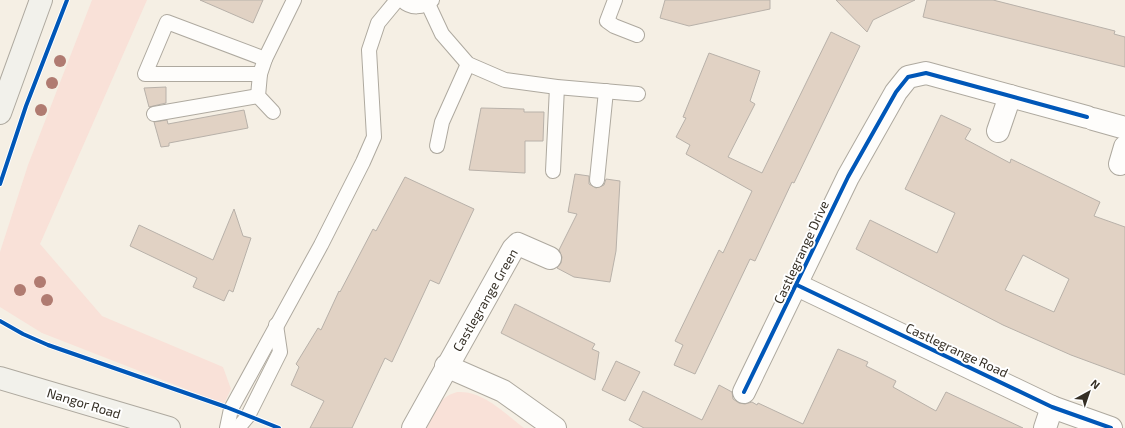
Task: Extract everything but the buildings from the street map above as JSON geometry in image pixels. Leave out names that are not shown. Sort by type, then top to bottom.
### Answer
[{"type":"main road","points":[[0,113],[41,0]]},
{"type":"main road","name":"Nangor Road","points":[[0,378],[166,428]]},
{"type":"street","name":"Castlegrange Drive","points":[[744,392],[848,177],[896,92],[908,77],[926,73],[1125,128]]},
{"type":"street","points":[[998,131],[1010,96]]},
{"type":"street","name":"Castlegrange Green","points":[[413,428],[446,366],[513,249],[518,244],[550,258]]},
{"type":"street","name":"Castlegrange Road","points":[[797,285],[1052,407],[1111,428]]},
{"type":"street","name":"Castlegrange Green","points":[[446,366],[503,391],[555,428]]},
{"type":"street","points":[[1045,428],[1052,407]]},
{"type":"lane","points":[[273,112],[258,96],[260,74],[265,59],[294,0]]},
{"type":"lane","points":[[227,428],[231,409],[321,245],[374,137],[369,50],[378,23],[397,0]]},
{"type":"lane","points":[[402,0],[415,7],[430,2],[442,34],[468,64],[505,80],[556,87],[638,94]]},
{"type":"lane","points":[[615,0],[607,21],[614,26],[637,35]]},
{"type":"lane","points":[[260,74],[145,74],[167,22],[265,59]]},
{"type":"lane","points":[[437,146],[442,122],[468,64]]},
{"type":"lane","points":[[553,171],[556,87]]},
{"type":"lane","points":[[597,180],[606,91]]},
{"type":"lane","points":[[154,114],[258,96]]},
{"type":"lane","points":[[238,428],[248,416],[280,352],[276,325]]},
{"type":"shaded area","points":[[92,0],[147,0],[40,244],[102,316],[223,367],[231,389],[224,404],[42,333],[0,307],[0,252],[28,165]]},
{"type":"shaded area","points":[[457,392],[467,392],[484,399],[501,409],[524,428],[426,428],[434,410],[441,401]]},
{"type":"cycle path","points":[[0,184],[26,106],[67,0]]},
{"type":"cycle path","points":[[744,392],[848,177],[896,92],[908,77],[926,73],[1087,117]]},
{"type":"cycle path","points":[[797,285],[1052,407],[1111,428]]},
{"type":"cycle path","points":[[0,321],[23,334],[48,345],[226,407],[279,428]]}]
